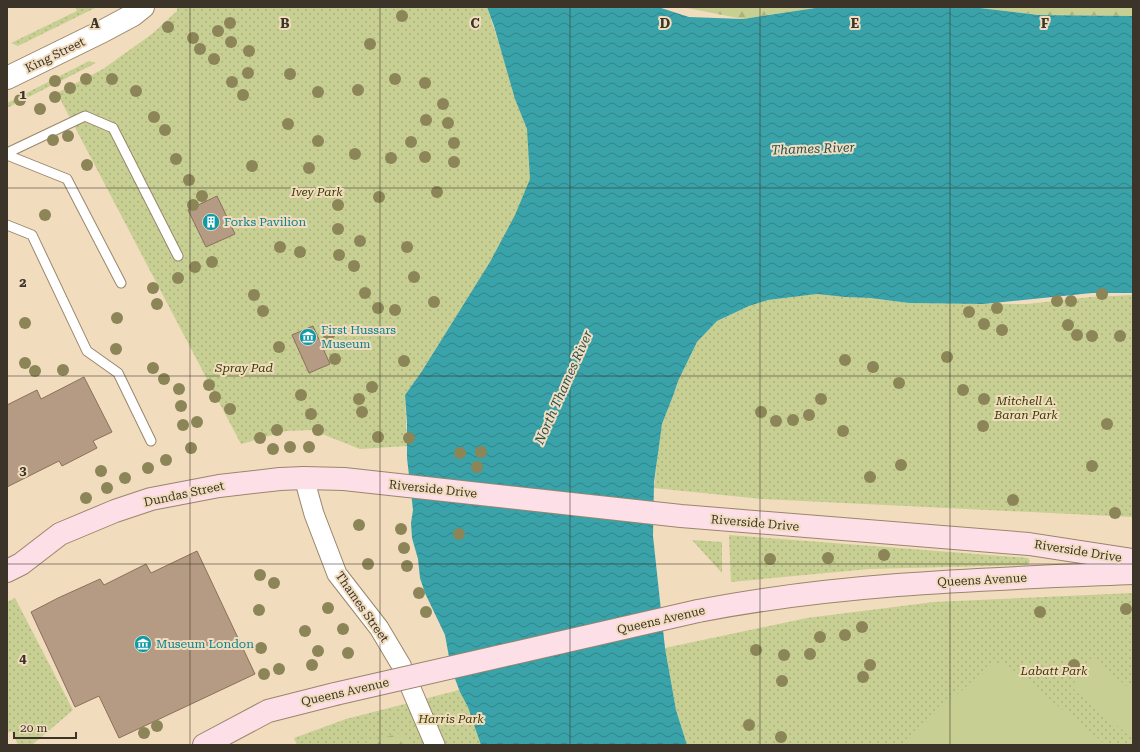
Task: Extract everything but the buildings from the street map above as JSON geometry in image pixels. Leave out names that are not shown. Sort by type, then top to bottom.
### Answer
[{"type":"main road","name":"Dundas Street","points":[[7,571],[21,564],[60,534],[115,511],[151,499],[219,486],[304,478],[344,479],[377,483]]},
{"type":"main road","name":"Riverside Drive","points":[[377,483],[681,516],[1029,544],[1133,560]]},
{"type":"main road","name":"Queens Avenue","points":[[204,745],[268,711],[335,694],[698,611],[789,596],[855,588],[933,582],[1133,573]]},
{"type":"street","name":"King Street","points":[[7,78],[103,31],[132,15],[143,7]]},
{"type":"street","name":"Thames Street","points":[[304,478],[314,514],[337,574],[379,628],[401,666],[436,745]]},
{"type":"lane","points":[[7,154],[85,116],[112,128],[178,256]]},
{"type":"lane","points":[[7,154],[67,179],[121,283]]},
{"type":"lane","points":[[7,225],[32,235],[87,351],[118,373],[151,441]]},
{"type":"green space","points":[[75,7],[97,7],[18,46],[11,43],[77,11]]},
{"type":"green space","name":"Ivey Park","points":[[177,7],[487,7],[543,178],[422,371],[405,395],[407,446],[360,449],[312,430],[286,431],[241,444],[57,93],[103,69],[152,34],[177,11]]},
{"type":"green space","points":[[682,7],[822,7],[743,19]]},
{"type":"green space","points":[[971,7],[1133,7],[1133,16],[1038,15]]},
{"type":"green space","points":[[89,61],[96,63],[7,108],[7,103]]},
{"type":"green space","name":"Mitchell A. Baran Park","points":[[817,294],[909,303],[984,304],[1027,304],[1091,297],[1133,295],[1133,517],[762,499],[654,488],[662,424],[678,381],[697,342],[717,321],[749,306],[768,300]]},
{"type":"green space","points":[[729,535],[1028,558],[1030,561],[1028,565],[869,569],[731,582]]},
{"type":"green space","points":[[692,540],[722,542],[722,573]]},
{"type":"green space","name":"Labatt Park","points":[[1133,593],[1133,745],[687,745],[676,710],[665,648],[807,618],[934,602]]},
{"type":"green space","points":[[15,598],[73,710],[32,745],[18,745],[12,731],[7,733],[7,602]]},
{"type":"green space","points":[[1092,659],[1133,691],[1133,739],[1071,687]]},
{"type":"green space","points":[[1002,661],[1106,745],[905,745],[922,725],[970,683],[994,665]]},
{"type":"green space","name":"Harris Park","points":[[467,688],[493,745],[297,745],[294,738],[346,719]]},
{"type":"green space","points":[[404,732],[410,745],[357,745]]},
{"type":"water","points":[[487,7],[658,7],[689,17],[743,19],[822,7],[971,7],[1038,15],[1133,16],[1133,293],[1092,293],[984,304],[909,303],[817,294],[768,300],[749,306],[717,321],[697,342],[678,381],[662,424],[654,482],[653,536],[665,648],[676,710],[687,745],[481,745],[468,707],[460,692],[451,668],[445,635],[425,593],[420,578],[418,559],[412,538],[411,523],[413,510],[407,458],[405,395],[422,371],[490,262],[515,215],[530,179],[527,129],[515,99]]},
{"type":"place","name":"Forks Pavilion","points":[[211,222]]},
{"type":"place","name":"First Hussars Museum","points":[[308,337]]},
{"type":"place","name":"Museum London","points":[[143,644]]},
{"type":"water label","name":"Thames River","points":[[813,148]]},
{"type":"water label","name":"North Thames River","points":[[563,387]]},
{"type":"park label","name":"Spray Pad","points":[[244,368]]}]
